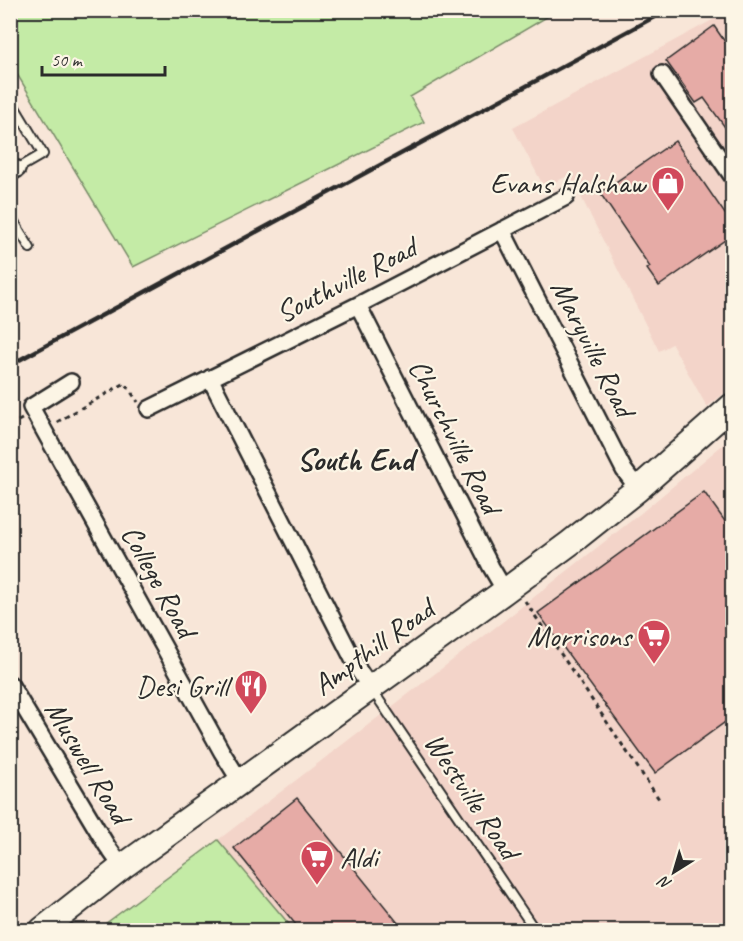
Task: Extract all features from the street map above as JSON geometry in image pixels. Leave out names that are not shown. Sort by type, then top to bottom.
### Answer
[{"type":"main road","name":"Ampthill Road","points":[[42,930],[122,867],[510,588],[729,416]]},
{"type":"street","points":[[662,74],[732,176]]},
{"type":"street","name":"Southville Road","points":[[149,409],[358,305],[566,197]]},
{"type":"street","name":"Maryville Road","points":[[502,230],[624,470],[638,489]]},
{"type":"street","name":"Churchville Road","points":[[358,305],[491,567],[510,588]]},
{"type":"street","points":[[210,378],[359,671],[370,687]]},
{"type":"street","name":"College Road","points":[[71,381],[31,407],[240,781]]},
{"type":"street","name":"Muswell Road","points":[[10,684],[107,846],[122,867]]},
{"type":"lane","points":[[10,99],[43,154],[14,171]]},
{"type":"lane","points":[[10,215],[30,248]]},
{"type":"lane","name":"Westville Road","points":[[370,687],[535,930]]},
{"type":"lane","points":[[724,930],[732,924]]},
{"type":"path","points":[[44,430],[125,383],[140,406],[149,409]]},
{"type":"path","points":[[510,588],[661,802]]},
{"type":"shaded area","points":[[732,11],[732,387],[707,407],[672,344],[659,351],[570,175],[544,187],[513,128]]},
{"type":"shaded area","points":[[732,437],[732,930],[294,930],[218,840],[501,623],[641,513]]},
{"type":"green space","points":[[10,11],[557,11],[410,97],[424,122],[133,267],[11,66]]},
{"type":"green space","points":[[218,840],[294,930],[97,930]]},
{"type":"building","name":"Evans Halshaw","points":[[714,26],[732,52],[732,137],[704,98],[696,103],[666,61]]},
{"type":"building","name":"Evans Halshaw","points":[[675,141],[725,214],[732,209],[732,235],[659,286],[647,269],[650,267],[600,193]]},
{"type":"building","name":"Morrisons","points":[[704,492],[732,531],[732,717],[655,773],[538,613]]},
{"type":"building","name":"Aldi","points":[[297,798],[399,924],[391,930],[300,930],[234,848]]},
{"type":"railway","points":[[10,365],[667,10]]},
{"type":"place","name":"Evans Halshaw","points":[[668,212]]},
{"type":"place","name":"Morrisons","points":[[654,665]]},
{"type":"place","name":"Desi Grill","points":[[251,715]]},
{"type":"place","name":"Aldi","points":[[317,886]]},
{"type":"district","name":"South End","points":[[355,459]]}]
